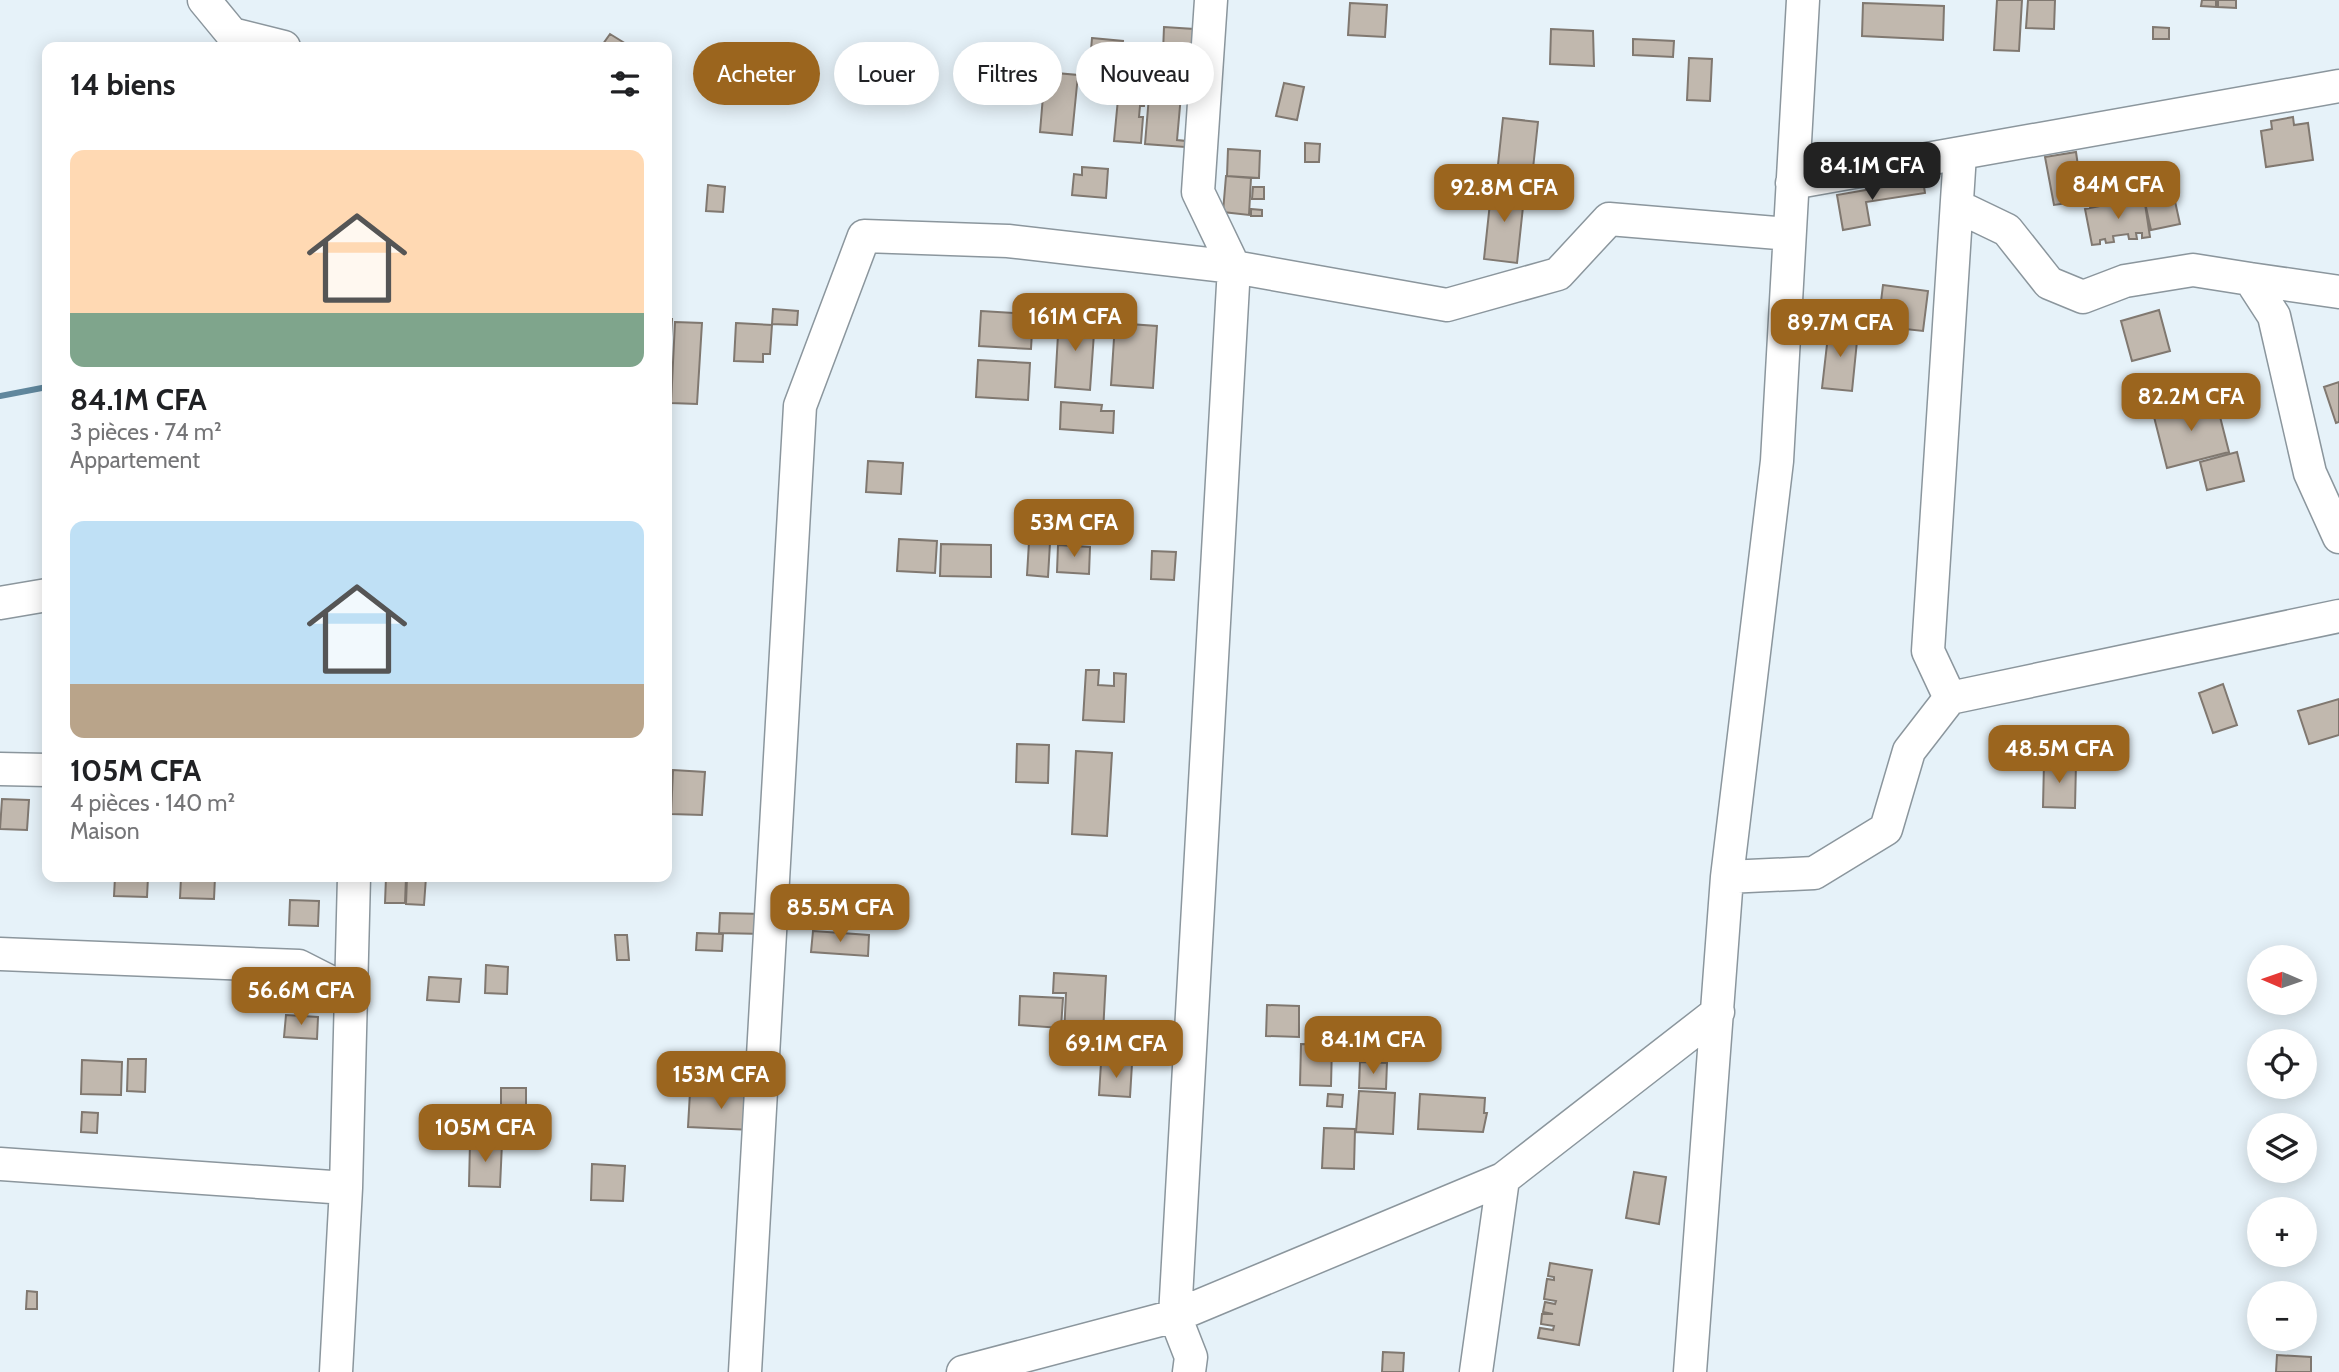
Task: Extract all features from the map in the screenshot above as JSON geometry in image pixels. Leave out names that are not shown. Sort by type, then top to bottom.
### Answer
[{"type":"street","points":[[204,0],[232,34],[264,42]]},
{"type":"street","points":[[1189,1372],[1191,1357],[1175,1316],[1234,267],[1198,192],[1211,0]]},
{"type":"street","points":[[1690,1372],[1727,877],[1777,461],[1803,0]]},
{"type":"street","points":[[1792,183],[2339,86]]},
{"type":"street","points":[[1950,698],[1928,651],[1960,154]]},
{"type":"street","points":[[1957,206],[2007,230],[2049,283],[2083,297],[2125,281],[2193,270],[2339,292]]},
{"type":"street","points":[[745,1372],[800,406],[864,236],[1008,241],[1234,267],[1447,305],[1558,274],[1609,219],[1789,234]]},
{"type":"street","points":[[2250,279],[2274,316],[2310,473],[2339,537]]},
{"type":"street","points":[[0,603],[42,597]]},
{"type":"street","points":[[1727,877],[1814,873],[1886,829],[1909,751],[1950,698],[2339,616]]},
{"type":"street","points":[[0,769],[42,770]]},
{"type":"street","points":[[336,1372],[346,1188],[354,882]]},
{"type":"street","points":[[0,954],[299,965],[352,993]]},
{"type":"street","points":[[963,1372],[1175,1316],[1503,1180],[1718,1012]]},
{"type":"street","points":[[0,1164],[346,1188]]},
{"type":"street","points":[[1476,1372],[1503,1180]]},
{"type":"building","points":[[1997,0],[2022,0],[2019,51],[1994,50]]},
{"type":"building","points":[[2028,0],[2055,0],[2054,29],[2026,28]]},
{"type":"building","points":[[2202,0],[2216,0],[2216,7],[2201,6]]},
{"type":"building","points":[[2218,0],[2236,0],[2236,8],[2218,7]]},
{"type":"building","points":[[1350,3],[1387,5],[1385,37],[1348,35]]},
{"type":"building","points":[[1863,3],[1944,6],[1943,40],[1862,36]]},
{"type":"building","points":[[1164,27],[1194,29],[1193,42],[1163,42]]},
{"type":"building","points":[[2153,27],[2169,28],[2169,39],[2153,39]]},
{"type":"building","points":[[1551,29],[1593,31],[1594,66],[1550,64]]},
{"type":"building","points":[[610,34],[623,42],[604,42]]},
{"type":"building","points":[[1092,38],[1123,41],[1123,42],[1092,42]]},
{"type":"building","points":[[1633,39],[1674,41],[1673,57],[1633,55]]},
{"type":"building","points":[[1689,58],[1712,59],[1710,101],[1687,100]]},
{"type":"building","points":[[1062,74],[1076,75],[1072,135],[1040,132],[1042,105],[1062,105]]},
{"type":"building","points":[[1284,83],[1304,87],[1297,120],[1276,116]]},
{"type":"building","points":[[1117,105],[1144,105],[1140,106],[1139,117],[1143,117],[1141,143],[1114,141]]},
{"type":"building","points":[[1148,105],[1180,105],[1177,140],[1186,141],[1185,147],[1145,144]]},
{"type":"building","points":[[2293,117],[2294,125],[2308,123],[2313,160],[2266,167],[2261,131],[2272,129],[2271,121]]},
{"type":"building","points":[[1503,118],[1538,122],[1531,187],[1496,183]]},
{"type":"building","points":[[1305,143],[1320,144],[1319,162],[1305,162]]},
{"type":"building","points":[[1228,149],[1260,151],[1259,178],[1227,176]]},
{"type":"building","points":[[2076,152],[2083,201],[2054,205],[2045,157]]},
{"type":"building","points":[[1082,167],[1108,169],[1106,198],[1072,195],[1074,174],[1082,175]]},
{"type":"building","points":[[2137,167],[2143,195],[2090,207],[2083,179]]},
{"type":"building","points":[[1226,176],[1251,178],[1249,215],[1223,212]]},
{"type":"building","points":[[1923,180],[1925,193],[1866,202],[1870,225],[1843,230],[1837,195]]},
{"type":"building","points":[[1492,184],[1525,188],[1517,263],[1484,259]]},
{"type":"building","points":[[708,185],[725,187],[723,212],[706,211]]},
{"type":"building","points":[[1253,187],[1264,187],[1264,199],[1252,199]]},
{"type":"building","points":[[2173,192],[2180,224],[2151,230],[2144,198]]},
{"type":"building","points":[[2144,197],[2150,237],[2142,238],[2142,233],[2136,233],[2137,239],[2129,239],[2128,234],[2113,236],[2114,242],[2106,243],[2105,239],[2100,240],[2100,244],[2092,245],[2085,209]]},
{"type":"building","points":[[1251,209],[1262,210],[1262,216],[1251,216]]},
{"type":"building","points":[[1883,285],[1928,291],[1923,331],[1878,326]]},
{"type":"building","points":[[773,309],[798,311],[797,325],[772,324]]},
{"type":"building","points":[[2159,310],[2170,351],[2132,361],[2121,321]]},
{"type":"building","points":[[981,311],[1033,314],[1031,349],[979,346]]},
{"type":"building","points":[[1059,317],[1095,319],[1090,390],[1055,387]]},
{"type":"building","points":[[675,322],[702,323],[697,404],[672,403]]},
{"type":"building","points":[[736,323],[772,325],[770,354],[763,354],[763,362],[734,361]]},
{"type":"building","points":[[1115,323],[1157,326],[1153,388],[1111,385]]},
{"type":"building","points":[[1829,327],[1858,331],[1852,391],[1822,388]]},
{"type":"building","points":[[978,360],[1030,363],[1028,400],[976,397]]},
{"type":"building","points":[[2339,382],[2339,422],[2336,423],[2324,387]]},
{"type":"building","points":[[2215,397],[2229,452],[2167,468],[2153,413]]},
{"type":"building","points":[[1061,402],[1102,405],[1101,411],[1114,411],[1113,433],[1060,429]]},
{"type":"building","points":[[2237,452],[2244,481],[2207,490],[2200,462]]},
{"type":"building","points":[[868,461],[903,463],[901,494],[866,492]]},
{"type":"building","points":[[1060,509],[1089,512],[1086,539],[1057,536]]},
{"type":"building","points":[[899,539],[937,541],[935,573],[897,571]]},
{"type":"building","points":[[1029,542],[1050,543],[1048,577],[1027,575]]},
{"type":"building","points":[[941,544],[991,545],[991,577],[940,576]]},
{"type":"building","points":[[1058,545],[1090,547],[1089,574],[1057,572]]},
{"type":"building","points":[[1152,551],[1176,552],[1174,580],[1151,579]]},
{"type":"building","points":[[1086,670],[1099,670],[1098,685],[1114,686],[1114,673],[1126,674],[1124,722],[1083,720]]},
{"type":"building","points":[[2223,684],[2237,725],[2213,733],[2199,693]]},
{"type":"building","points":[[2339,699],[2339,735],[2309,744],[2298,711]]},
{"type":"building","points":[[1017,744],[1049,745],[1048,783],[1016,782]]},
{"type":"building","points":[[1076,751],[1112,753],[1107,836],[1072,834]]},
{"type":"building","points":[[2044,762],[2076,763],[2075,808],[2043,807]]},
{"type":"building","points":[[673,770],[705,772],[702,815],[672,814]]},
{"type":"building","points":[[2,799],[29,800],[27,830],[0,829]]},
{"type":"building","points":[[115,882],[148,882],[147,897],[114,896]]},
{"type":"building","points":[[181,882],[215,882],[214,899],[180,898]]},
{"type":"building","points":[[386,882],[406,882],[405,903],[385,903]]},
{"type":"building","points":[[407,882],[426,882],[424,905],[406,904]]},
{"type":"building","points":[[290,900],[319,901],[318,926],[289,925]]},
{"type":"building","points":[[720,913],[766,914],[765,934],[719,933]]},
{"type":"building","points":[[813,931],[869,935],[868,956],[811,952]]},
{"type":"building","points":[[697,933],[723,934],[722,951],[696,950]]},
{"type":"building","points":[[615,935],[627,935],[629,960],[617,960]]},
{"type":"building","points":[[486,965],[508,967],[507,994],[485,993]]},
{"type":"building","points":[[1054,973],[1106,976],[1103,1033],[1133,1035],[1132,1060],[1063,1057],[1066,993],[1053,993]]},
{"type":"building","points":[[429,977],[461,979],[459,1002],[427,1000]]},
{"type":"building","points":[[1020,996],[1063,998],[1061,1028],[1019,1025]]},
{"type":"building","points":[[1267,1005],[1299,1006],[1299,1037],[1266,1036]]},
{"type":"building","points":[[286,1015],[318,1017],[317,1039],[284,1037]]},
{"type":"building","points":[[1301,1044],[1332,1045],[1331,1086],[1300,1085]]},
{"type":"building","points":[[128,1059],[146,1059],[145,1092],[127,1091]]},
{"type":"building","points":[[82,1060],[122,1062],[121,1095],[81,1094]]},
{"type":"building","points":[[1360,1062],[1387,1063],[1386,1089],[1359,1088]]},
{"type":"building","points":[[1101,1063],[1132,1064],[1130,1097],[1099,1095]]},
{"type":"building","points":[[501,1088],[526,1088],[526,1120],[501,1120]]},
{"type":"building","points":[[1359,1091],[1395,1093],[1393,1134],[1356,1132]]},
{"type":"building","points":[[690,1092],[753,1095],[752,1130],[688,1127]]},
{"type":"building","points":[[1328,1094],[1343,1095],[1342,1107],[1327,1106]]},
{"type":"building","points":[[1420,1094],[1485,1098],[1484,1113],[1487,1113],[1483,1132],[1418,1129]]},
{"type":"building","points":[[82,1112],[98,1113],[97,1133],[81,1132]]},
{"type":"building","points":[[1324,1128],[1355,1129],[1354,1169],[1322,1168]]},
{"type":"building","points":[[470,1142],[502,1143],[500,1187],[469,1186]]},
{"type":"building","points":[[592,1164],[625,1166],[623,1201],[591,1200]]},
{"type":"building","points":[[1634,1172],[1666,1177],[1659,1224],[1626,1218]]},
{"type":"building","points":[[1550,1263],[1592,1270],[1579,1345],[1538,1338],[1540,1328],[1553,1330],[1554,1326],[1541,1324],[1542,1314],[1553,1314],[1543,1312],[1545,1302],[1555,1304],[1556,1301],[1544,1299],[1547,1279],[1554,1280],[1554,1277],[1548,1276]]},
{"type":"building","points":[[27,1291],[37,1292],[37,1309],[26,1309]]},
{"type":"building","points":[[1383,1352],[1404,1353],[1403,1372],[1382,1372]]},
{"type":"building","points":[[2277,1355],[2311,1357],[2311,1372],[2276,1372]]},
{"type":"waterway","points":[[0,396],[42,388]]}]
